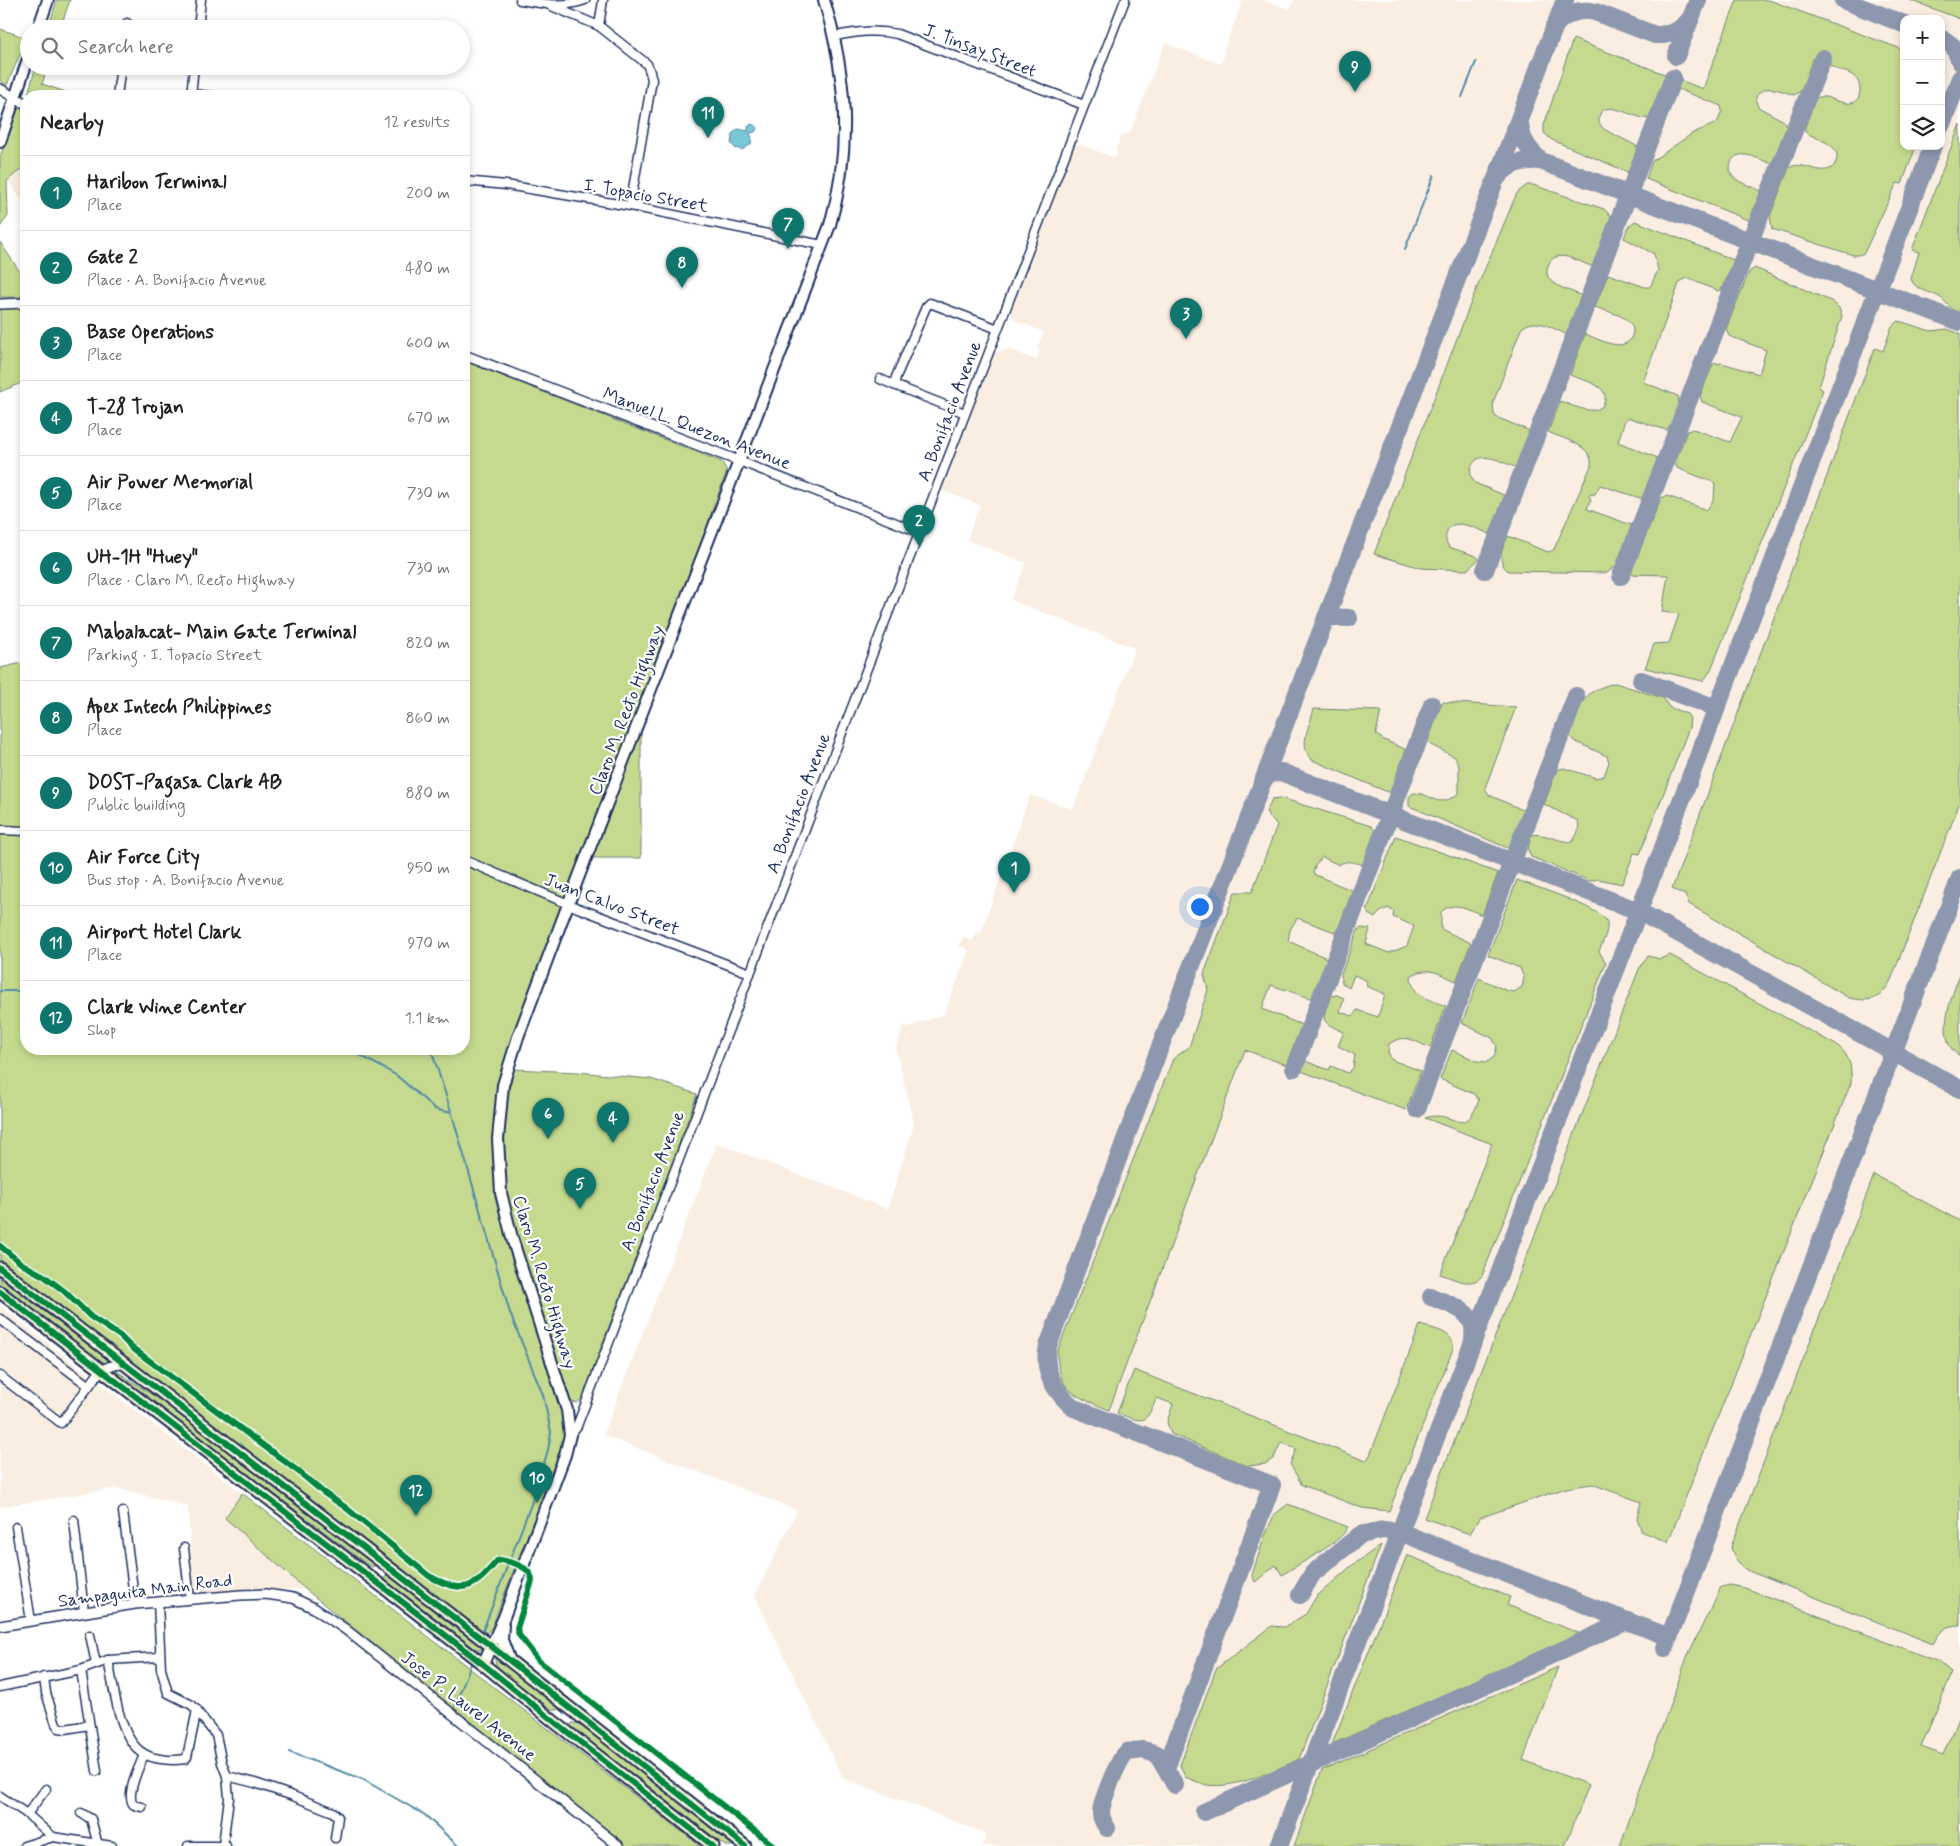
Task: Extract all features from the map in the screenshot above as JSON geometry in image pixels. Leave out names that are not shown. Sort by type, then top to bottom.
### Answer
[{"type":"main road","points":[[41,20],[48,0]]},
{"type":"main road","name":"Claro M. Recto Highway","points":[[570,1435],[569,1419],[563,1395],[507,1223],[501,1193],[497,1152],[500,1109],[507,1068],[835,208],[844,152],[843,88],[835,36],[824,0]]},
{"type":"main road","points":[[0,142],[23,75]]},
{"type":"main road","points":[[0,1268],[491,1646],[745,1846]]},
{"type":"main road","points":[[0,1292],[484,1664],[557,1724],[713,1846]]},
{"type":"main road","name":"A. Bonifacio Avenue","points":[[484,1664],[504,1617],[565,1455],[570,1435]]},
{"type":"main road","points":[[372,1578],[383,1563]]},
{"type":"main road","name":"A. Bonifacio Avenue","points":[[504,1617],[502,1640],[510,1662]]},
{"type":"main road","points":[[557,1724],[569,1708]]},
{"type":"street","points":[[199,20],[201,0]]},
{"type":"street","points":[[520,0],[549,5],[570,4],[585,0]]},
{"type":"street","points":[[599,26],[603,0]]},
{"type":"street","name":"A. Bonifacio Avenue","points":[[570,1435],[577,1426],[1125,0]]},
{"type":"street","points":[[549,5],[599,26],[646,64],[650,72],[652,80],[630,206]]},
{"type":"street","name":"J. Tinsay Street","points":[[835,36],[866,31],[882,31],[897,34],[1084,105]]},
{"type":"street","points":[[118,90],[120,75]]},
{"type":"street","points":[[192,90],[193,75]]},
{"type":"street","points":[[0,89],[20,101]]},
{"type":"street","name":"I. Topacio Street","points":[[470,181],[506,184],[630,206],[822,245]]},
{"type":"street","points":[[0,304],[20,303]]},
{"type":"street","points":[[894,385],[928,304],[932,303],[998,329]]},
{"type":"street","name":"Manuel L. Quezon Avenue","points":[[470,357],[919,532]]},
{"type":"street","points":[[880,379],[965,413]]},
{"type":"street","points":[[0,830],[20,831]]},
{"type":"street","name":"Juan Calvo Street","points":[[470,863],[568,904],[750,973]]},
{"type":"street","points":[[0,1319],[89,1386]]},
{"type":"street","points":[[0,1376],[62,1423],[101,1370],[110,1366],[125,1364]]},
{"type":"street","points":[[123,1512],[135,1604]]},
{"type":"street","points":[[74,1520],[84,1612]]},
{"type":"street","points":[[16,1527],[31,1621]]},
{"type":"street","points":[[184,1548],[190,1599]]},
{"type":"street","name":"Sampaguita Main Road","points":[[0,1626],[135,1604],[266,1594],[293,1598]]},
{"type":"street","name":"Jose P. Laurel Avenue","points":[[293,1598],[314,1608],[345,1629],[620,1846]]},
{"type":"street","points":[[158,1602],[161,1669],[168,1694],[192,1705],[216,1735],[227,1776],[229,1798],[225,1846],[188,1846]]},
{"type":"street","points":[[90,1635],[96,1664]]},
{"type":"street","points":[[0,1687],[81,1670],[108,1660],[160,1657]]},
{"type":"street","points":[[108,1660],[126,1734],[144,1755],[185,1759],[197,1710]]},
{"type":"street","points":[[81,1670],[97,1771]]},
{"type":"street","points":[[44,1677],[46,1693],[59,1728],[65,1729],[89,1725]]},
{"type":"street","points":[[142,1807],[135,1806],[131,1798],[134,1780],[144,1755]]},
{"type":"street","points":[[227,1776],[254,1782],[333,1812],[338,1817],[335,1838]]},
{"type":"street","points":[[27,1814],[46,1789]]},
{"type":"street","points":[[0,1796],[27,1814],[53,1837]]},
{"type":"street","points":[[81,1813],[91,1819],[98,1845]]},
{"type":"street","points":[[24,1846],[53,1837],[112,1846]]},
{"type":"shaded area","points":[[1243,0],[1262,0],[1290,9],[1294,0],[1960,0],[1960,1846],[982,1846],[987,1834],[843,1778],[755,1596],[797,1510],[603,1435],[717,1143],[888,1209],[914,1124],[896,1049],[903,1026],[908,1027],[944,1014],[969,950],[959,946],[963,937],[973,941],[976,932],[981,933],[1030,795],[1073,809],[1135,648],[1011,600],[1026,563],[967,540],[980,505],[940,490],[991,353],[1009,349],[1036,360],[1040,350],[1037,348],[1044,332],[1016,321],[1009,310],[1072,144],[1075,143],[1116,158],[1118,153],[1115,151],[1121,135],[1124,136],[1126,133],[1130,133],[1165,43],[1221,64],[1225,53],[1223,52]]},
{"type":"shaded area","points":[[20,170],[20,198],[8,181]]},
{"type":"shaded area","points":[[0,1306],[242,1493],[225,1518],[305,1589],[194,1593],[188,1506],[116,1488],[0,1507]]},
{"type":"green space","points":[[57,0],[70,0],[63,20],[51,20]]},
{"type":"green space","points":[[1737,0],[1769,0],[1900,49],[1900,150],[1915,150],[1902,184],[1897,183],[1864,253],[1853,255],[1772,229],[1770,216],[1789,168],[1801,166],[1827,170],[1832,168],[1836,162],[1836,151],[1832,146],[1805,132],[1805,127],[1815,99],[1825,97],[1847,103],[1857,100],[1860,89],[1856,78],[1832,67],[1823,58],[1813,58],[1801,91],[1794,95],[1773,89],[1759,92],[1756,97],[1758,107],[1784,121],[1787,129],[1772,164],[1756,157],[1743,155],[1738,155],[1731,163],[1730,171],[1734,178],[1763,192],[1754,215],[1748,220],[1646,179],[1652,161],[1693,133],[1717,123],[1722,111],[1721,106],[1678,89],[1680,80],[1703,89]]},
{"type":"green space","points":[[1910,0],[1960,0],[1960,19]]},
{"type":"green space","points":[[0,29],[20,36],[20,54],[7,85],[0,81]]},
{"type":"green space","points":[[1573,39],[1667,75],[1651,118],[1639,117],[1610,108],[1604,110],[1599,116],[1601,126],[1604,129],[1632,143],[1641,150],[1630,173],[1552,140],[1544,133],[1544,125]]},
{"type":"green space","points":[[33,75],[45,75],[42,84],[60,90],[29,90]]},
{"type":"green space","points":[[19,108],[20,170],[7,181],[8,216],[0,227],[0,157],[15,113]]},
{"type":"green space","points":[[1960,124],[1960,313],[1952,309],[1941,298],[1916,286],[1911,279],[1919,252],[1912,250]]},
{"type":"green space","points":[[1527,185],[1533,185],[1604,209],[1611,216],[1595,266],[1561,256],[1551,260],[1547,272],[1551,281],[1562,288],[1583,296],[1568,335],[1538,323],[1526,325],[1521,329],[1493,403],[1496,417],[1530,431],[1517,468],[1499,460],[1485,457],[1479,458],[1471,468],[1471,476],[1475,483],[1506,496],[1490,534],[1461,524],[1450,527],[1447,531],[1446,539],[1449,547],[1476,556],[1479,559],[1467,570],[1421,568],[1374,554],[1473,297],[1517,193]]},
{"type":"green space","points":[[1635,221],[1734,260],[1725,286],[1718,291],[1687,278],[1680,281],[1643,382],[1678,396],[1678,410],[1669,427],[1666,430],[1630,418],[1625,420],[1618,442],[1658,458],[1646,495],[1640,498],[1600,485],[1595,494],[1588,495],[1591,499],[1587,509],[1634,526],[1618,564],[1607,573],[1508,571],[1502,563],[1501,555],[1508,536],[1545,551],[1550,552],[1554,549],[1591,466],[1591,459],[1583,448],[1548,432],[1560,401],[1585,410],[1592,410],[1602,406],[1605,400],[1604,393],[1599,387],[1570,375],[1585,334],[1617,345],[1628,342],[1632,336],[1632,326],[1625,319],[1595,307],[1608,274],[1650,287],[1658,270],[1654,254],[1624,238],[1628,227]]},
{"type":"green space","points":[[0,242],[20,272],[20,297],[0,297]]},
{"type":"green space","points":[[1755,268],[1833,302],[1839,308],[1842,316],[1819,387],[1823,390],[1710,672],[1703,681],[1645,668],[1654,644],[1669,643],[1679,614],[1662,612],[1668,575],[1630,574],[1661,498],[1667,496],[1707,510],[1714,499],[1715,483],[1677,468],[1675,463],[1687,431],[1693,429],[1730,442],[1742,417],[1702,402],[1700,396],[1713,364],[1722,363],[1759,374],[1766,350],[1729,336],[1726,329],[1749,272]]},
{"type":"green space","points":[[0,305],[20,305],[20,384],[0,392]]},
{"type":"green space","points":[[1899,321],[1931,331],[1947,329],[1960,334],[1960,802],[1891,980],[1879,996],[1863,1000],[1849,998],[1689,904],[1685,895],[1672,889],[1875,348],[1883,351],[1892,326]]},
{"type":"green space","points":[[470,363],[722,462],[727,471],[710,516],[697,559],[672,617],[668,635],[647,684],[559,911],[504,1064],[496,1105],[494,1133],[495,1163],[562,1409],[565,1435],[561,1452],[492,1627],[487,1633],[481,1631],[0,1260],[0,668],[20,663],[20,1055],[470,1055]]},
{"type":"green space","points":[[1615,683],[1663,698],[1669,707],[1687,714],[1690,718],[1689,728],[1640,854],[1634,853],[1622,884],[1598,879],[1590,881],[1531,857],[1528,850],[1531,835],[1536,834],[1572,842],[1577,835],[1578,821],[1544,804],[1557,770],[1564,768],[1596,778],[1604,776],[1609,762],[1607,756],[1574,741],[1570,736],[1580,708],[1588,695]]},
{"type":"green space","points":[[1442,702],[1516,707],[1485,788],[1489,795],[1525,811],[1510,849],[1409,806],[1409,797],[1413,793],[1445,801],[1459,793],[1459,766],[1455,757],[1431,745],[1428,741]]},
{"type":"green space","points":[[1314,709],[1381,711],[1376,734],[1382,739],[1407,750],[1392,794],[1312,760],[1308,754],[1305,742]]},
{"type":"green space","points":[[641,730],[641,858],[591,858]]},
{"type":"green space","points":[[1281,798],[1371,826],[1379,835],[1367,866],[1349,862],[1339,865],[1322,857],[1315,866],[1313,874],[1356,892],[1340,934],[1297,918],[1290,930],[1288,941],[1329,959],[1313,999],[1271,985],[1262,1009],[1302,1025],[1287,1065],[1245,1050],[1109,1410],[1078,1396],[1065,1385],[1058,1366],[1057,1352],[1173,1059],[1189,1047],[1208,990],[1204,974],[1235,892],[1252,892],[1277,825],[1266,812],[1272,799]]},
{"type":"green space","points":[[1396,836],[1498,873],[1482,915],[1456,906],[1446,908],[1441,912],[1441,929],[1471,943],[1456,981],[1439,973],[1428,971],[1411,976],[1414,989],[1418,993],[1446,1006],[1430,1048],[1410,1039],[1400,1039],[1389,1044],[1388,1052],[1392,1060],[1421,1071],[1406,1110],[1301,1071],[1305,1061],[1329,1070],[1331,1066],[1348,1073],[1353,1068],[1355,1055],[1338,1046],[1344,1032],[1330,1025],[1324,1019],[1331,996],[1337,995],[1344,998],[1340,1012],[1353,1016],[1357,1010],[1378,1017],[1385,994],[1366,986],[1367,981],[1354,975],[1349,988],[1342,983],[1341,974],[1358,930],[1361,928],[1370,929],[1366,944],[1389,953],[1407,946],[1414,926],[1393,917],[1394,912],[1388,908],[1380,912],[1375,918],[1368,914],[1367,910]]},
{"type":"green space","points":[[1517,880],[1581,904],[1602,916],[1607,922],[1607,929],[1599,951],[1606,963],[1482,1276],[1473,1282],[1467,1282],[1440,1274],[1492,1144],[1425,1118],[1435,1116],[1463,1122],[1468,1119],[1479,1100],[1474,1094],[1440,1079],[1452,1050],[1477,1061],[1487,1062],[1494,1057],[1497,1046],[1492,1038],[1462,1023],[1479,978],[1514,992],[1522,987],[1524,978],[1520,968],[1488,955]]},
{"type":"green space","points":[[1670,955],[1838,1046],[1848,1058],[1851,1083],[1668,1542],[1642,1532],[1637,1518],[1641,1502],[1592,1484],[1566,1488],[1479,1518],[1470,1534],[1424,1518],[1639,969],[1648,956],[1660,959]]},
{"type":"green space","points":[[1960,974],[1960,1056],[1952,1049],[1947,1040],[1946,1029],[1949,1005]]},
{"type":"green space","points":[[513,1069],[578,1072],[651,1079],[697,1094],[583,1397],[577,1403],[572,1402],[568,1397],[533,1297],[513,1226],[506,1190],[503,1156],[505,1115]]},
{"type":"green space","points":[[1874,1175],[1960,1221],[1960,1625],[1950,1626],[1944,1630],[1933,1644],[1751,1572],[1738,1562],[1731,1547]]},
{"type":"green space","points":[[0,1278],[106,1358],[109,1364],[104,1365],[0,1287]]},
{"type":"green space","points":[[1420,1325],[1447,1335],[1451,1338],[1453,1349],[1389,1511],[1362,1508],[1302,1485],[1290,1464],[1296,1449],[1281,1442],[1274,1458],[1265,1464],[1248,1466],[1171,1434],[1167,1422],[1173,1404],[1157,1398],[1147,1417],[1139,1420],[1117,1413],[1134,1370],[1366,1461],[1370,1455]]},
{"type":"green space","points":[[114,1369],[188,1419],[375,1564],[375,1566],[368,1565],[115,1373]]},
{"type":"green space","points":[[242,1493],[699,1846],[626,1846],[305,1589],[225,1518]]},
{"type":"green space","points":[[1288,1504],[1348,1527],[1337,1540],[1282,1575],[1276,1565],[1255,1582],[1252,1575],[1264,1538],[1274,1515]]},
{"type":"green space","points":[[1381,1545],[1299,1759],[1242,1782],[1218,1786],[1202,1784],[1185,1777],[1180,1765],[1216,1669],[1272,1626],[1284,1627],[1306,1614],[1316,1597],[1350,1567]]},
{"type":"green space","points":[[1407,1555],[1510,1597],[1507,1605],[1581,1634],[1332,1744]]},
{"type":"green space","points":[[388,1574],[473,1639],[483,1649],[474,1648],[386,1581],[385,1577]]},
{"type":"green space","points":[[1730,1585],[1745,1588],[1939,1662],[1952,1673],[1921,1747],[1943,1755],[1960,1712],[1960,1846],[1620,1846],[1687,1657],[1721,1587]]},
{"type":"green space","points":[[495,1656],[557,1705],[558,1710],[553,1710],[508,1679],[500,1671]]},
{"type":"green space","points":[[1558,1667],[1523,1760],[1589,1785],[1565,1846],[1294,1846],[1322,1770]]},
{"type":"green space","points":[[572,1723],[576,1723],[611,1747],[736,1846],[725,1846],[642,1781],[575,1732],[570,1727]]},
{"type":"water","points":[[751,124],[757,128],[755,132],[750,133],[752,138],[751,144],[742,150],[735,148],[731,143],[733,133],[738,129],[748,131],[748,127]]},
{"type":"waterway","points":[[1462,97],[1476,62]]},
{"type":"waterway","points":[[1405,249],[1434,175]]},
{"type":"waterway","points":[[0,991],[20,991]]},
{"type":"waterway","points":[[360,1055],[396,1075],[435,1109],[446,1112],[451,1111],[510,1313],[543,1395],[551,1432],[548,1450],[533,1499],[511,1557]]},
{"type":"waterway","points":[[433,1055],[451,1111]]},
{"type":"waterway","points":[[482,1633],[507,1567]]},
{"type":"waterway","points":[[455,1706],[471,1664]]},
{"type":"waterway","points":[[289,1752],[362,1779],[425,1815],[458,1846]]},
{"type":"taxiway","points":[[1166,1768],[1272,1485],[1074,1408],[1061,1395],[1052,1380],[1047,1364],[1048,1346],[1152,1068],[1565,0]]},
{"type":"taxiway","points":[[1676,56],[1698,0]]},
{"type":"taxiway","points":[[1843,0],[1900,22]]},
{"type":"taxiway","points":[[1554,26],[1563,18],[1573,13],[1589,11],[1655,35],[1661,35],[1675,31],[1691,18]]},
{"type":"taxiway","points":[[1945,40],[1954,47],[1960,62]]},
{"type":"taxiway","points":[[1621,576],[1750,241],[1823,58]]},
{"type":"taxiway","points":[[1485,570],[1673,78]]},
{"type":"taxiway","points":[[1945,116],[1960,78]]},
{"type":"taxiway","points":[[1520,118],[1521,131],[1525,142],[1541,161],[1960,322]]},
{"type":"taxiway","points":[[1279,1846],[1931,150]]},
{"type":"taxiway","points":[[1496,179],[1511,166],[1521,162],[1541,161]]},
{"type":"taxiway","points":[[1326,617],[1349,618]]},
{"type":"taxiway","points":[[1641,680],[1716,708]]},
{"type":"taxiway","points":[[1417,1109],[1576,696]]},
{"type":"taxiway","points":[[1294,1068],[1432,705]]},
{"type":"taxiway","points":[[1264,780],[1271,773],[1281,772],[1638,911],[1960,1089]]},
{"type":"taxiway","points":[[1665,1648],[1960,878]]},
{"type":"taxiway","points":[[1431,1297],[1454,1306],[1467,1315],[1471,1321],[1473,1338]]},
{"type":"taxiway","points":[[1300,1595],[1313,1573],[1360,1535],[1383,1530],[1400,1532],[1627,1621]]},
{"type":"taxiway","points":[[1204,1812],[1627,1621],[1669,1637]]},
{"type":"taxiway","points":[[1107,1828],[1103,1821],[1102,1808],[1115,1772],[1127,1752],[1143,1750],[1157,1754],[1175,1785]]},
{"type":"cycle path","points":[[0,1246],[22,1264],[44,1276],[64,1291],[91,1317],[120,1336],[131,1347],[345,1507],[429,1576],[451,1586],[467,1586],[481,1578],[497,1561],[501,1560],[521,1566],[529,1572],[532,1581],[517,1628],[519,1635],[539,1661],[774,1846]]},
{"type":"cycle path","points":[[0,1268],[491,1646],[745,1846]]},
{"type":"cycle path","points":[[0,1292],[483,1664],[713,1846]]},
{"type":"place","name":"DOST-Pagasa Clark AB","points":[[1355,92]]},
{"type":"place","name":"Airport Hotel Clark","points":[[708,138]]},
{"type":"place","name":"Mabalacat- Main Gate Terminal","points":[[788,249]]},
{"type":"place","name":"Apex Intech Philippines","points":[[682,288]]},
{"type":"place","name":"Base Operations","points":[[1186,339]]},
{"type":"place","name":"Gate 2","points":[[919,546]]},
{"type":"place","name":"Haribon Terminal","points":[[1014,893]]},
{"type":"place","name":"UH-1H \"Huey\"","points":[[548,1139]]},
{"type":"place","name":"T-28 Trojan","points":[[613,1143]]},
{"type":"place","name":"Air Power Memorial","points":[[580,1209]]},
{"type":"place","name":"Air Force City","points":[[537,1503]]},
{"type":"place","name":"Clark Wine Center","points":[[416,1516]]}]
